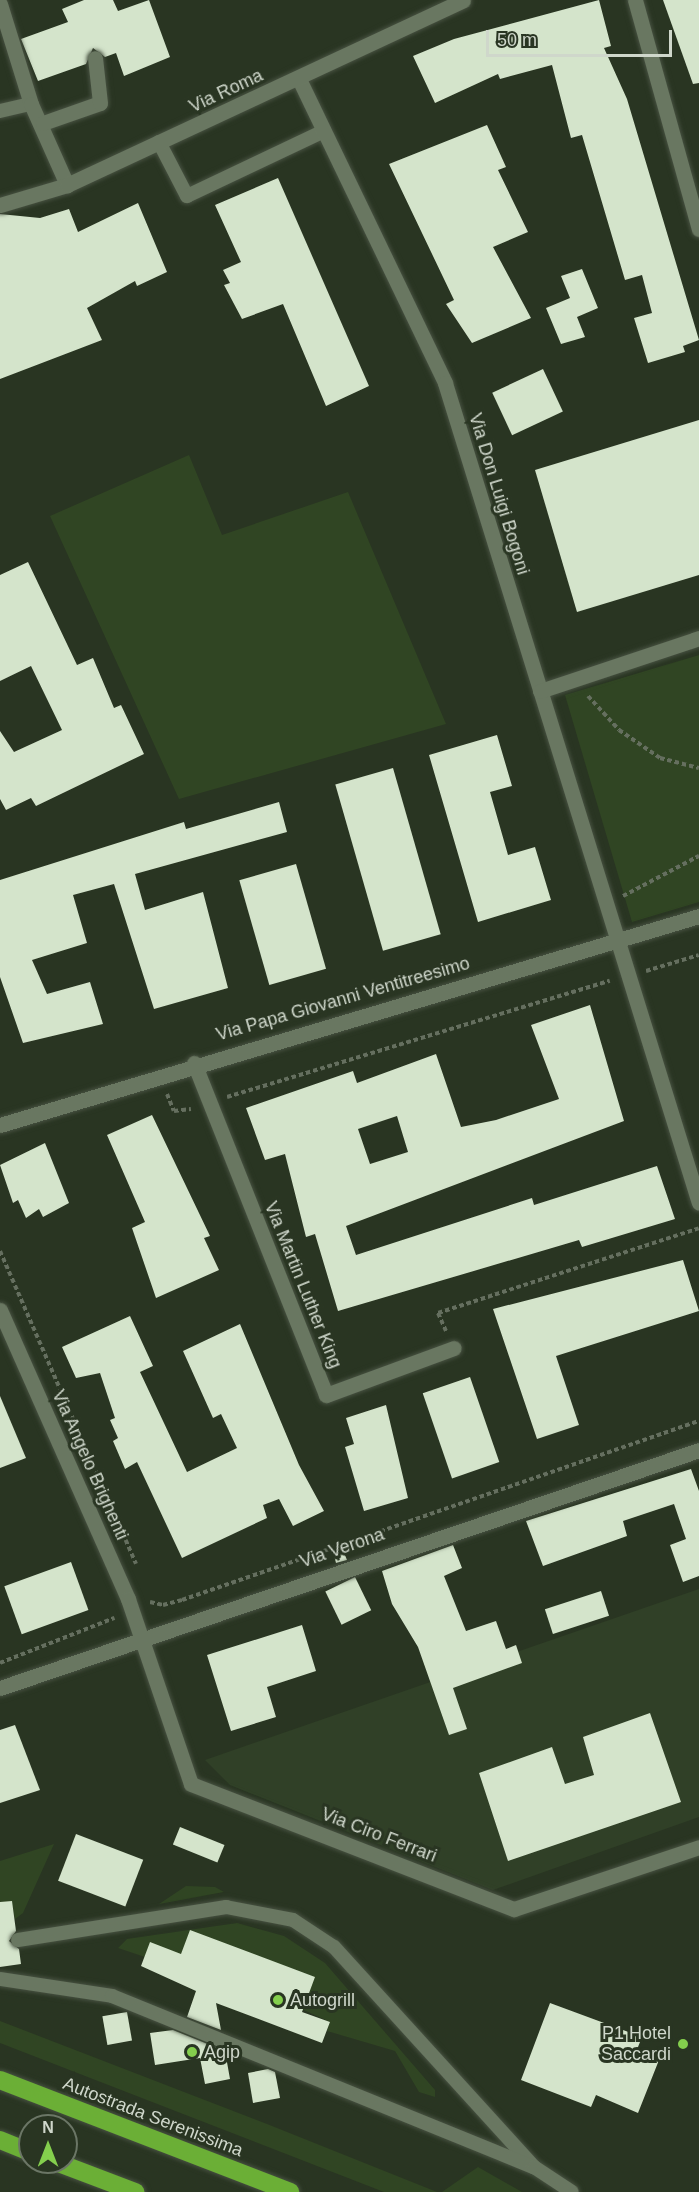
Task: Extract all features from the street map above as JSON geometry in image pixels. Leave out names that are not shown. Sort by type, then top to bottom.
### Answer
[{"type":"highway","name":"Autostrada Serenissima","points":[[0,2080],[290,2192]]},
{"type":"highway","points":[[0,2140],[18,2147]]},
{"type":"highway","points":[[78,2170],[135,2192]]},
{"type":"street","name":"Via Roma","points":[[0,205],[67,185],[299,79],[463,0]]},
{"type":"street","points":[[635,0],[699,229]]},
{"type":"street","points":[[0,4],[31,104],[43,123],[67,185]]},
{"type":"street","points":[[43,123],[100,103],[95,58]]},
{"type":"street","name":"Via Don Luigi Bogoni","points":[[299,79],[445,383],[699,1203]]},
{"type":"street","points":[[540,691],[699,638]]},
{"type":"street","name":"Via Papa Giovanni Ventitreesimo","points":[[0,1125],[194,1063],[699,916]]},
{"type":"street","name":"Via Martin Luther King","points":[[194,1063],[326,1395],[454,1348]]},
{"type":"street","name":"Via Angelo Brighenti","points":[[0,1310],[143,1637]]},
{"type":"street","name":"Via Verona","points":[[0,1688],[143,1637],[699,1450]]},
{"type":"street","name":"Via Ciro Ferrari","points":[[143,1637],[191,1784],[514,1909],[699,1847]]},
{"type":"lane","points":[[0,111],[31,104]]},
{"type":"lane","points":[[159,142],[187,196],[324,131]]},
{"type":"lane","points":[[18,1940],[226,1907],[293,1920],[334,1947],[534,2167]]},
{"type":"lane","points":[[0,1979],[112,1996],[534,2167],[572,2192]]},
{"type":"path","points":[[573,680],[619,730],[660,758],[699,768]]},
{"type":"path","points":[[606,903],[699,856]]},
{"type":"path","points":[[160,1094],[168,1095],[179,1113],[209,1102],[699,955]]},
{"type":"path","points":[[454,1348],[438,1313],[699,1228]]},
{"type":"path","points":[[0,1251],[138,1569]]},
{"type":"path","points":[[146,1593],[153,1605],[182,1600],[699,1421]]},
{"type":"path","points":[[0,1663],[106,1625],[116,1608]]},
{"type":"shaded area","points":[[189,455],[222,535],[348,492],[446,724],[179,799],[50,516]]},
{"type":"shaded area","points":[[699,655],[699,902],[632,922],[565,695]]},
{"type":"shaded area","points":[[699,1589],[699,1817],[493,1890],[230,1785],[205,1760]]},
{"type":"shaded area","points":[[54,1844],[23,1913],[15,1919],[13,1909],[0,1910],[0,1861]]},
{"type":"shaded area","points":[[186,1886],[215,1887],[224,1892],[159,1904]]},
{"type":"shaded area","points":[[237,1923],[284,1936],[325,1963],[435,2090],[435,2097],[419,2092],[395,2051],[327,2031],[330,2022],[181,1954],[145,1957],[118,1948],[127,1939]]},
{"type":"shaded area","points":[[0,2021],[437,2192],[384,2192],[0,2043]]},
{"type":"shaded area","points":[[478,2167],[522,2192],[442,2192]]},
{"type":"building","points":[[84,0],[113,0],[118,11],[149,0],[170,57],[124,76],[116,53],[105,57],[93,48],[86,64],[38,81],[21,39],[68,22],[62,9]]},
{"type":"building","points":[[599,0],[611,46],[604,48],[627,99],[699,340],[683,346],[685,352],[648,363],[634,318],[652,313],[642,275],[625,280],[582,135],[571,138],[552,65],[500,79],[498,74],[435,103],[413,56],[454,39]]},
{"type":"building","points":[[663,0],[699,0],[699,83],[693,84]]},
{"type":"building","points":[[487,125],[506,167],[498,170],[528,232],[493,247],[531,318],[472,343],[446,304],[454,300],[389,164]]},
{"type":"building","points":[[278,178],[369,386],[326,406],[283,304],[242,319],[224,285],[230,283],[223,270],[241,262],[215,205]]},
{"type":"building","points":[[138,203],[167,272],[137,286],[135,281],[87,308],[102,340],[0,379],[0,214],[40,218],[69,209],[78,232]]},
{"type":"building","points":[[582,269],[598,308],[577,317],[585,337],[561,344],[546,308],[570,298],[561,276]]},
{"type":"building","points":[[543,369],[563,412],[512,435],[492,393]]},
{"type":"building","points":[[699,420],[699,575],[577,612],[535,470]]},
{"type":"building","points":[[28,562],[77,665],[93,658],[114,708],[121,705],[144,754],[36,806],[31,798],[6,810],[0,799],[0,731],[14,752],[62,730],[31,666],[0,681],[0,575]]},
{"type":"building","points":[[497,735],[512,786],[490,792],[508,855],[535,847],[551,900],[478,922],[429,755]]},
{"type":"building","points":[[393,768],[441,934],[383,951],[335,785]]},
{"type":"building","points":[[279,802],[287,832],[135,874],[145,910],[203,892],[228,988],[154,1009],[114,884],[73,895],[87,943],[32,960],[47,994],[90,982],[103,1024],[23,1043],[0,977],[0,880],[184,822],[186,829]]},
{"type":"building","points":[[296,864],[326,969],[269,985],[239,880]]},
{"type":"building","points":[[590,1005],[624,1121],[346,1226],[356,1255],[532,1198],[534,1205],[657,1166],[675,1219],[582,1247],[579,1240],[338,1311],[315,1234],[306,1237],[285,1154],[265,1160],[246,1108],[353,1071],[357,1083],[436,1054],[461,1127],[496,1120],[559,1099],[531,1025]],"holes":[[[397,1116],[408,1152],[370,1164],[358,1129]]]},
{"type":"building","points":[[152,1115],[210,1236],[204,1238],[219,1270],[156,1298],[132,1228],[145,1222],[107,1135]]},
{"type":"building","points":[[45,1143],[69,1203],[43,1217],[39,1209],[26,1218],[18,1200],[13,1203],[0,1165]]},
{"type":"building","points":[[683,1260],[699,1311],[556,1356],[579,1425],[537,1439],[493,1309]]},
{"type":"building","points":[[130,1316],[153,1366],[140,1372],[187,1472],[237,1448],[221,1414],[213,1418],[183,1351],[240,1324],[299,1465],[324,1511],[293,1526],[279,1499],[263,1505],[267,1518],[182,1558],[137,1462],[125,1469],[113,1441],[118,1438],[110,1420],[115,1418],[100,1373],[76,1378],[62,1347]]},
{"type":"building","points":[[470,1377],[499,1462],[452,1478],[423,1393]]},
{"type":"building","points":[[0,1396],[26,1458],[0,1468]]},
{"type":"building","points":[[386,1405],[408,1498],[364,1511],[345,1447],[354,1444],[346,1418]]},
{"type":"building","points":[[691,1469],[699,1491],[699,1576],[683,1582],[670,1545],[686,1539],[674,1504],[623,1521],[627,1536],[543,1566],[526,1521]]},
{"type":"building","points":[[453,1545],[462,1568],[444,1576],[466,1631],[496,1621],[506,1649],[516,1645],[522,1663],[453,1688],[467,1729],[449,1735],[418,1647],[392,1604],[382,1571]]},
{"type":"building","points":[[342,1548],[347,1560],[336,1563],[333,1551]]},
{"type":"building","points":[[71,1562],[88,1610],[22,1634],[4,1586]]},
{"type":"building","points":[[355,1577],[371,1610],[342,1625],[325,1591]]},
{"type":"building","points":[[601,1591],[609,1616],[553,1634],[545,1609]]},
{"type":"building","points":[[302,1625],[316,1671],[267,1687],[276,1717],[231,1731],[207,1655]]},
{"type":"building","points":[[650,1713],[681,1802],[508,1861],[479,1773],[552,1747],[565,1784],[594,1775],[583,1737]]},
{"type":"building","points":[[15,1725],[40,1790],[0,1803],[0,1730]]},
{"type":"building","points":[[180,1827],[225,1845],[217,1863],[173,1845]]},
{"type":"building","points":[[76,1834],[143,1860],[125,1906],[58,1881]]},
{"type":"building","points":[[12,1901],[16,1931],[9,1941],[19,1949],[21,1964],[0,1967],[0,1902]]},
{"type":"building","points":[[190,1930],[315,1977],[302,2012],[330,2022],[322,2043],[216,2003],[221,2030],[187,2017],[196,1991],[141,1966],[150,1942],[181,1954]]},
{"type":"building","points":[[550,2003],[642,2037],[636,2052],[659,2060],[638,2113],[596,2095],[591,2107],[521,2080]]},
{"type":"building","points":[[127,2012],[132,2041],[107,2045],[102,2016]]},
{"type":"building","points":[[173,2030],[225,2051],[230,2079],[205,2084],[200,2058],[155,2065],[150,2033]]},
{"type":"building","points":[[268,2069],[275,2072],[280,2098],[253,2103],[248,2073]]},
{"type":"place","name":"Autogrill","points":[[278,2000]]},
{"type":"place","name":"P1 Hotel Saccardi","points":[[683,2044]]},
{"type":"place","name":"Agip","points":[[192,2052]]}]
